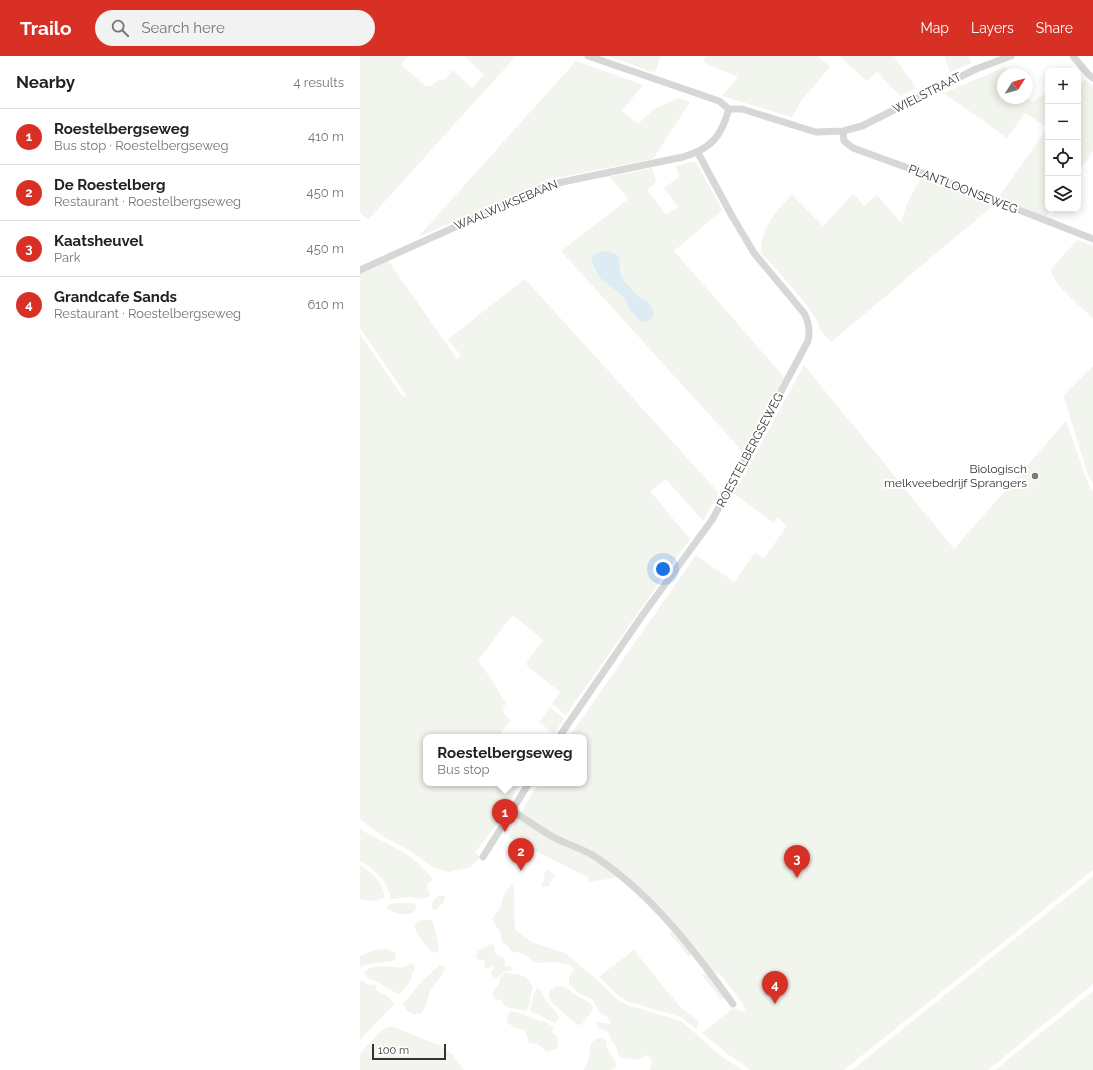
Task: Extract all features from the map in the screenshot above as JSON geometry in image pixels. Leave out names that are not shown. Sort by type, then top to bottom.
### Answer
[{"type":"street","points":[[588,56],[719,101],[729,109]]},
{"type":"street","name":"WIELSTRAAT","points":[[729,109],[742,108],[809,130],[828,132],[843,131],[873,121],[976,69],[1011,56]]},
{"type":"street","points":[[1073,56],[1093,78]]},
{"type":"street","name":"WAALWIJKSEBAAN","points":[[360,270],[548,185],[698,153],[711,143],[719,133],[729,109]]},
{"type":"street","name":"PLANTLOONSEWEG","points":[[843,131],[844,141],[853,148],[966,189],[1093,239]]},
{"type":"street","name":"ROESTELBERGSEWEG","points":[[561,734],[644,613],[712,520],[808,341],[809,328],[808,321],[804,313],[754,252],[732,216],[698,153]]},
{"type":"street","points":[[483,857],[527,786]]},
{"type":"street","points":[[512,811],[553,837],[593,855],[632,886],[684,940],[708,969],[733,1004]]},
{"type":"shaded area","points":[[360,56],[408,56],[401,65],[426,86],[431,86],[437,81],[445,79],[453,70],[472,88],[484,75],[464,56],[516,56],[368,220],[360,213]]},
{"type":"shaded area","points":[[608,56],[661,56],[655,73]]},
{"type":"shaded area","points":[[705,56],[818,56],[830,67],[802,100],[792,117],[722,96],[738,77],[703,62]]},
{"type":"shaded area","points":[[839,56],[894,56],[916,88],[900,96],[877,72],[867,81]]},
{"type":"shaded area","points":[[944,56],[969,56],[972,63],[950,72]]},
{"type":"shaded area","points":[[576,61],[643,85],[622,111],[638,124],[654,109],[679,98],[690,102],[653,159],[556,178],[418,237]]},
{"type":"shaded area","points":[[997,70],[997,104],[1033,104],[1033,101],[1045,94],[1045,126],[1025,113],[1007,138],[944,93]]},
{"type":"shaded area","points":[[1085,79],[1093,86],[1093,151],[1081,168],[1081,104],[1081,83]]},
{"type":"shaded area","points":[[1045,130],[1045,212],[1050,212],[1046,217],[998,198]]},
{"type":"shaded area","points":[[695,162],[722,210],[674,251],[784,377],[743,452],[561,251],[627,200],[627,197],[609,177],[652,168],[656,182],[647,190],[666,215],[678,207],[664,188],[679,177],[676,166]],"holes":[[[619,256],[620,271],[624,282],[636,294],[650,304],[654,315],[636,318],[628,307],[624,297],[600,278],[592,263]]]},
{"type":"shaded area","points":[[921,178],[993,206],[831,342],[820,330],[813,314],[805,303],[761,253],[763,237],[770,221],[792,195],[823,226],[853,194],[864,206],[877,195],[901,223],[907,203]]},
{"type":"shaded area","points":[[1077,240],[1093,246],[1093,318],[1063,290],[1051,272],[1052,268]]},
{"type":"shaded area","points":[[605,251],[619,256],[620,271],[624,282],[636,294],[650,304],[654,315],[649,321],[642,322],[638,319],[628,307],[624,297],[600,278],[591,262],[596,254]]},
{"type":"shaded area","points":[[387,259],[457,359],[461,356],[448,339],[525,279],[719,493],[703,521],[666,479],[650,491],[690,539],[566,715],[552,704],[560,692],[527,666],[527,662],[543,640],[514,616],[511,617],[478,661],[492,680],[506,704],[503,711],[510,721],[501,732],[503,734],[423,734],[423,786],[519,786],[497,824],[475,852],[480,857],[471,867],[449,872],[434,868],[412,852],[384,837],[360,819],[360,334],[403,397],[406,395],[360,328],[360,271]]},
{"type":"shaded area","points":[[804,365],[954,549],[1066,421],[1088,483],[1093,492],[1093,870],[844,1070],[751,1070],[729,1055],[702,1033],[733,1008],[746,1012],[743,1004],[720,974],[714,973],[626,878],[520,814],[537,786],[587,786],[587,734],[571,734],[696,555],[734,582],[755,553],[764,558],[787,526],[777,517],[774,523],[734,494]]},
{"type":"shaded area","points":[[1093,366],[1093,483],[1088,475],[1064,397],[1065,394]]},
{"type":"shaded area","points":[[550,707],[564,719],[554,734],[539,722]]},
{"type":"shaded area","points":[[518,818],[590,857],[619,877],[590,882],[587,877],[508,837]]},
{"type":"shaded area","points":[[360,828],[402,852],[424,868],[433,879],[427,885],[430,895],[429,897],[422,899],[409,897],[391,899],[387,887],[380,877],[360,861]]},
{"type":"shaded area","points":[[360,865],[369,871],[380,883],[383,888],[384,898],[372,901],[360,899]]},
{"type":"shaded area","points":[[547,870],[555,875],[548,887],[546,886],[544,888],[541,886],[545,878],[543,876]]},
{"type":"shaded area","points":[[1093,876],[1093,984],[988,1070],[852,1070]]},
{"type":"shaded area","points":[[512,883],[514,890],[515,928],[517,931],[531,942],[565,953],[618,1000],[627,1005],[681,1021],[720,1055],[742,1070],[650,1070],[652,1061],[650,1057],[644,1055],[643,1058],[636,1060],[621,1057],[618,1054],[617,1048],[612,1042],[609,1033],[599,1028],[596,1024],[597,1022],[610,1024],[610,1020],[599,1011],[592,999],[578,993],[569,984],[569,976],[574,970],[571,965],[554,962],[535,963],[524,954],[511,951],[509,947],[502,942],[500,932],[492,919],[500,908],[504,894]]},
{"type":"shaded area","points":[[442,895],[445,897],[444,902],[436,910],[433,909],[432,905],[434,901]]},
{"type":"shaded area","points":[[413,903],[417,906],[412,913],[408,914],[400,914],[387,909],[387,907],[391,904]]},
{"type":"shaded area","points":[[421,920],[430,920],[433,922],[439,948],[436,953],[427,947],[415,929],[415,925]]},
{"type":"shaded area","points":[[669,933],[674,933],[692,952],[689,957]]},
{"type":"shaded area","points":[[492,943],[495,948],[495,954],[505,959],[505,966],[511,966],[512,970],[503,972],[497,978],[492,976],[491,971],[495,968],[493,966],[485,969],[484,960],[479,960],[476,957],[478,951]]},
{"type":"shaded area","points":[[384,949],[395,953],[396,959],[394,961],[374,963],[360,967],[360,956],[376,950]]},
{"type":"shaded area","points":[[634,950],[680,1007],[698,1020],[697,1030],[681,1017],[629,1002],[619,996],[599,977]]},
{"type":"shaded area","points":[[413,963],[415,968],[412,974],[412,979],[401,993],[398,994],[376,981],[369,979],[365,972],[370,968],[382,966],[400,967]]},
{"type":"shaded area","points":[[440,965],[445,968],[444,971],[433,986],[423,1011],[418,1014],[411,1013],[407,1010],[403,1003],[423,980]]},
{"type":"shaded area","points":[[506,973],[525,977],[533,987],[526,1011],[505,1007],[501,1000],[495,999],[492,993],[499,984],[501,976]]},
{"type":"shaded area","points":[[708,973],[724,995],[724,998],[721,999],[702,975]]},
{"type":"shaded area","points":[[360,980],[367,984],[376,985],[376,990],[384,994],[394,1004],[360,1040]]},
{"type":"shaded area","points":[[556,986],[565,987],[590,1003],[593,1007],[590,1014],[581,1025],[576,1024],[552,1003],[549,997],[550,990]]},
{"type":"shaded area","points":[[537,988],[541,991],[546,1001],[556,1012],[559,1018],[555,1023],[530,1011],[534,993]]},
{"type":"shaded area","points":[[1093,991],[1093,1070],[996,1070],[1006,1061]]},
{"type":"shaded area","points":[[510,1011],[517,1012],[540,1021],[545,1021],[554,1028],[552,1032],[557,1036],[558,1048],[548,1052],[537,1044],[529,1043],[525,1030],[516,1028],[507,1023],[507,1017]]},
{"type":"shaded area","points":[[394,1027],[439,1045],[453,1055],[464,1070],[360,1070],[360,1053],[383,1029]]},
{"type":"shaded area","points":[[602,1038],[606,1041],[607,1049],[616,1062],[616,1066],[611,1070],[584,1070],[588,1061],[591,1043],[596,1039]]},
{"type":"place","name":"Biologisch melkveebedrijf Sprangers","points":[[1035,476]]},
{"type":"place","name":"Roestelbergseweg","points":[[505,832]]},
{"type":"place","name":"De Roestelberg","points":[[521,871]]},
{"type":"place","name":"Kaatsheuvel","points":[[797,878]]},
{"type":"place","name":"Grandcafe Sands","points":[[775,1004]]}]
